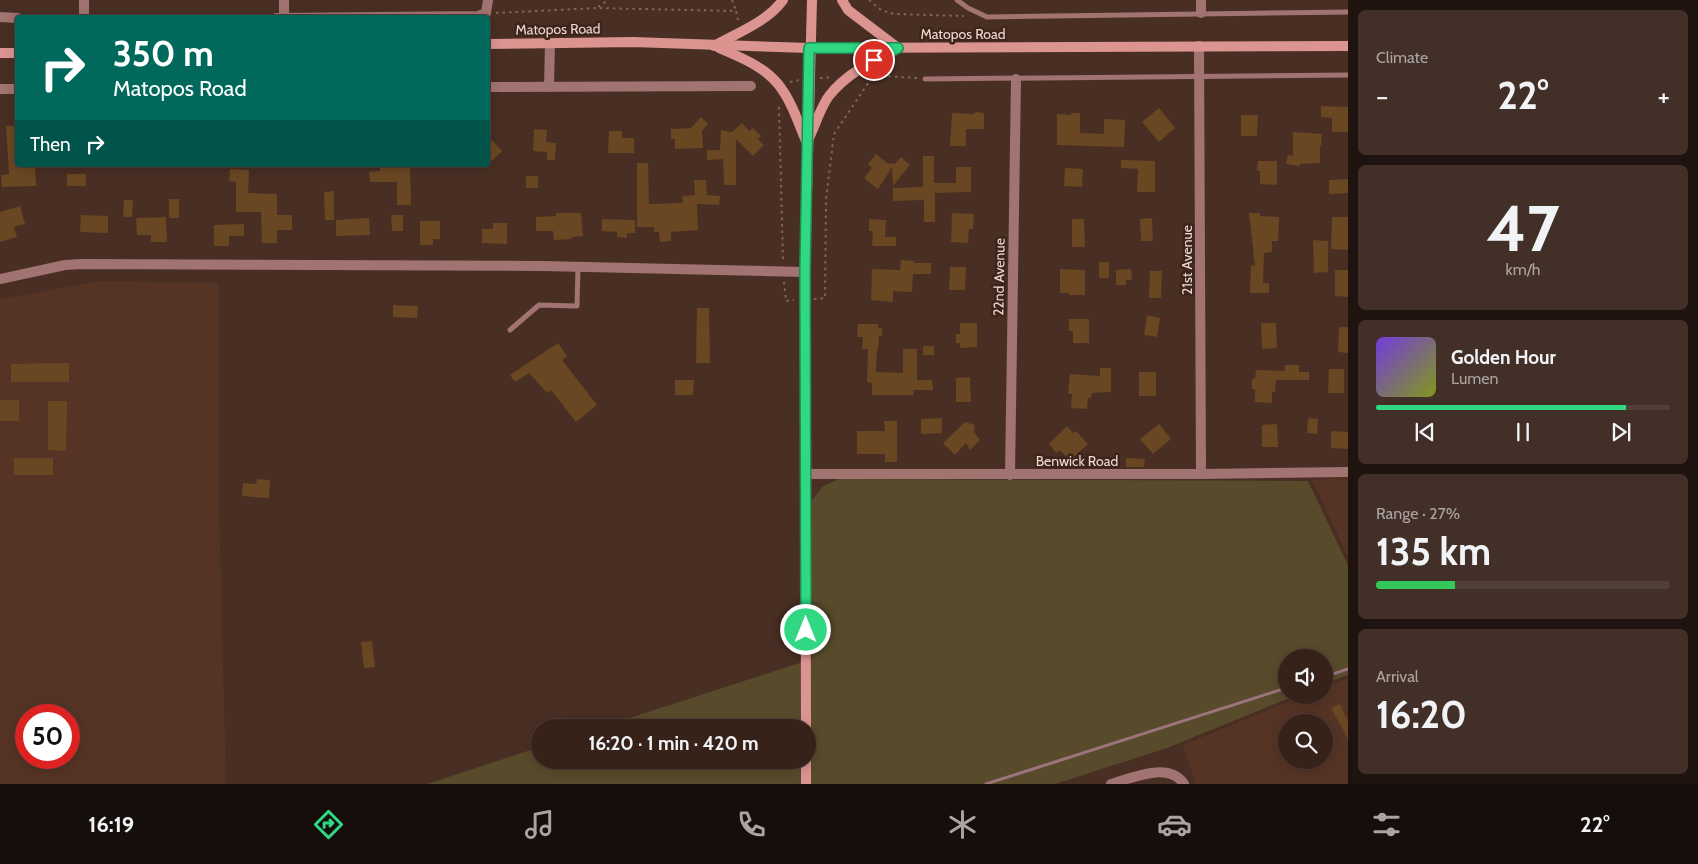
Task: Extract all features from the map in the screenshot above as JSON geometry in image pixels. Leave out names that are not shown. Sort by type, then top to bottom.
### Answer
[{"type":"main road","points":[[713,46],[769,15],[783,0]]},
{"type":"main road","points":[[806,719],[805,272],[809,48],[812,0]]},
{"type":"main road","points":[[807,144],[828,97],[849,77],[874,60],[898,48],[848,10],[842,0]]},
{"type":"main road","name":"Matopos Road","points":[[490,44],[633,42],[809,48],[1348,46]]},
{"type":"main road","points":[[713,46],[744,59],[778,84],[789,103],[807,144]]},
{"type":"main road","points":[[0,53],[15,53]]},
{"type":"main road","points":[[806,769],[806,784]]},
{"type":"street","points":[[84,0],[84,15]]},
{"type":"street","points":[[284,0],[284,15]]},
{"type":"street","points":[[481,15],[486,13],[488,0]]},
{"type":"street","points":[[1201,0],[1201,13]]},
{"type":"street","points":[[0,17],[15,18]]},
{"type":"street","points":[[549,87],[550,43]]},
{"type":"street","name":"21st Avenue","points":[[1199,46],[1201,474]]},
{"type":"street","name":"22nd Avenue","points":[[1010,475],[1016,79]]},
{"type":"street","points":[[490,87],[751,86]]},
{"type":"street","points":[[0,89],[15,89]]},
{"type":"street","points":[[0,279],[65,265],[82,264],[578,266],[805,272]]},
{"type":"street","name":"Benwick Road","points":[[805,474],[1010,475],[1348,472]]},
{"type":"street","points":[[1111,784],[1159,772],[1181,779],[1184,784]]},
{"type":"lane","points":[[957,0],[968,8],[987,17],[1348,12]]},
{"type":"lane","points":[[925,79],[1348,75]]},
{"type":"lane","points":[[510,330],[539,306],[577,306],[578,266]]},
{"type":"path","points":[[596,8],[608,0]]},
{"type":"path","points":[[732,0],[740,31]]},
{"type":"path","points":[[868,0],[881,10],[894,14],[970,16]]},
{"type":"path","points":[[486,13],[596,8],[736,11]]},
{"type":"path","points":[[779,104],[783,271],[786,301],[825,298],[826,199],[834,134],[874,75]]},
{"type":"shaded area","points":[[102,281],[219,283],[219,505],[226,784],[0,784],[0,299]]},
{"type":"shaded area","points":[[1348,478],[1348,557],[1312,480]]},
{"type":"shaded area","points":[[839,479],[1308,481],[1348,565],[1348,675],[1333,681],[1333,649],[1278,649],[1278,703],[1167,748],[1055,784],[427,784],[531,750],[531,769],[816,769],[816,719],[627,719],[812,659],[812,500],[822,487]]},
{"type":"shaded area","points":[[1348,678],[1348,784],[1196,784],[1183,745],[1283,704],[1333,704],[1333,684]]},
{"type":"building","points":[[1321,106],[1348,107],[1348,132],[1332,132],[1332,118],[1321,117]]},
{"type":"building","points":[[1159,108],[1175,128],[1159,142],[1142,122]]},
{"type":"building","points":[[975,112],[984,113],[984,129],[966,129],[966,146],[950,146],[952,113],[975,114]]},
{"type":"building","points":[[1071,113],[1080,113],[1080,133],[1104,134],[1104,119],[1125,120],[1124,147],[1057,145],[1057,114],[1071,115]]},
{"type":"building","points":[[1241,115],[1258,115],[1257,136],[1241,136]]},
{"type":"building","points":[[701,117],[708,124],[702,131],[703,148],[675,149],[675,139],[671,139],[671,129],[691,128]]},
{"type":"building","points":[[742,123],[749,131],[753,128],[761,136],[758,139],[764,145],[753,156],[736,139],[736,185],[724,185],[723,159],[707,160],[707,150],[720,150],[721,130],[732,132]]},
{"type":"building","points":[[6,126],[15,126],[15,167],[35,167],[36,186],[2,187],[1,175],[9,174]]},
{"type":"building","points":[[534,129],[547,130],[546,142],[556,143],[555,160],[547,160],[547,152],[533,151]]},
{"type":"building","points":[[609,131],[622,131],[622,138],[634,138],[634,153],[608,153]]},
{"type":"building","points":[[1293,132],[1322,134],[1320,163],[1300,164],[1300,166],[1286,164],[1288,155],[1293,156]]},
{"type":"building","points":[[490,138],[502,151],[492,161],[490,159]]},
{"type":"building","points":[[876,154],[887,163],[895,164],[901,157],[910,165],[893,186],[892,167],[878,189],[864,178],[872,168],[868,164]]},
{"type":"building","points":[[923,156],[934,156],[934,183],[956,183],[956,167],[971,167],[971,192],[935,193],[935,222],[924,222],[924,200],[893,201],[893,188],[923,187]]},
{"type":"building","points":[[1121,160],[1155,161],[1155,192],[1137,192],[1138,169],[1121,168]]},
{"type":"building","points":[[1258,161],[1277,161],[1277,185],[1260,184],[1260,171],[1257,171]]},
{"type":"building","points":[[637,163],[648,163],[649,204],[683,203],[682,196],[695,195],[694,180],[706,180],[707,195],[720,196],[719,205],[697,204],[698,230],[671,232],[671,241],[660,242],[659,232],[654,232],[654,227],[637,227]]},
{"type":"building","points":[[380,167],[410,167],[411,205],[397,205],[397,182],[370,182],[369,172],[380,171]]},
{"type":"building","points":[[1065,168],[1083,169],[1082,187],[1064,186]]},
{"type":"building","points":[[230,169],[249,170],[248,193],[277,194],[277,215],[292,215],[292,230],[277,230],[277,243],[262,243],[261,212],[236,212],[236,182],[229,181]]},
{"type":"building","points":[[67,174],[86,174],[86,186],[67,186]]},
{"type":"building","points":[[526,176],[538,176],[538,188],[526,188]]},
{"type":"building","points":[[1348,179],[1348,193],[1329,194],[1329,180]]},
{"type":"building","points":[[334,191],[334,220],[325,220],[324,192]]},
{"type":"building","points":[[169,199],[179,199],[179,218],[169,218]]},
{"type":"building","points":[[124,200],[133,200],[132,217],[123,217]]},
{"type":"building","points":[[20,206],[25,224],[14,227],[17,237],[0,242],[0,212]]},
{"type":"building","points":[[556,213],[581,213],[583,236],[554,240],[553,231],[536,231],[536,217],[556,216]]},
{"type":"building","points":[[952,213],[974,214],[973,229],[969,229],[968,243],[951,242]]},
{"type":"building","points":[[1249,213],[1260,213],[1260,216],[1279,217],[1278,241],[1272,241],[1272,252],[1264,253],[1263,283],[1269,283],[1269,293],[1250,293],[1251,265],[1255,266]]},
{"type":"building","points":[[81,215],[108,216],[108,233],[80,232]]},
{"type":"building","points":[[391,215],[403,215],[403,231],[392,231]]},
{"type":"building","points":[[166,217],[167,242],[151,242],[151,235],[137,235],[136,218]]},
{"type":"building","points":[[1332,217],[1348,217],[1348,250],[1331,249]]},
{"type":"building","points":[[369,218],[370,235],[336,236],[336,220]]},
{"type":"building","points":[[1152,218],[1153,241],[1141,241],[1140,219]]},
{"type":"building","points":[[602,219],[635,220],[635,233],[627,233],[627,238],[617,237],[617,232],[602,231]]},
{"type":"building","points":[[869,219],[886,220],[885,237],[896,237],[896,246],[872,246],[873,231],[869,231]]},
{"type":"building","points":[[1072,219],[1084,219],[1085,247],[1072,247]]},
{"type":"building","points":[[420,221],[440,221],[440,239],[433,239],[433,245],[420,245]]},
{"type":"building","points":[[493,223],[507,223],[507,244],[482,243],[482,229],[493,229]]},
{"type":"building","points":[[244,224],[244,236],[229,236],[229,246],[214,246],[214,225]]},
{"type":"building","points":[[1313,240],[1328,241],[1328,272],[1314,273]]},
{"type":"building","points":[[901,260],[914,261],[914,263],[931,263],[931,274],[913,274],[912,292],[893,291],[893,302],[871,300],[872,269],[900,270]]},
{"type":"building","points":[[1099,262],[1109,262],[1109,278],[1099,278]]},
{"type":"building","points":[[950,267],[966,267],[965,290],[949,290]]},
{"type":"building","points":[[1060,269],[1085,270],[1085,295],[1060,293]]},
{"type":"building","points":[[1131,269],[1132,280],[1126,280],[1126,285],[1116,285],[1116,270]]},
{"type":"building","points":[[1335,270],[1348,270],[1348,297],[1335,296]]},
{"type":"building","points":[[1150,271],[1162,271],[1161,298],[1149,298]]},
{"type":"building","points":[[393,305],[418,306],[417,318],[393,317]]},
{"type":"building","points":[[697,308],[709,308],[710,363],[696,363]]},
{"type":"building","points":[[1147,315],[1160,318],[1157,337],[1144,335]]},
{"type":"building","points":[[1069,319],[1089,319],[1089,343],[1073,343],[1073,331],[1069,331]]},
{"type":"building","points":[[960,323],[977,323],[977,347],[960,348],[960,343],[956,343],[956,334],[960,334]]},
{"type":"building","points":[[1261,323],[1276,323],[1277,348],[1262,349]]},
{"type":"building","points":[[858,324],[878,324],[878,328],[882,328],[882,336],[879,336],[877,349],[876,372],[903,373],[903,349],[917,349],[917,380],[932,380],[933,390],[913,390],[914,395],[872,395],[872,383],[867,382],[868,349],[862,349],[863,337],[857,337]]},
{"type":"building","points":[[1339,327],[1348,327],[1348,353],[1338,352]]},
{"type":"building","points":[[558,343],[567,356],[562,360],[597,405],[576,422],[551,390],[547,393],[529,373],[515,382],[510,375]]},
{"type":"building","points":[[923,346],[934,346],[934,355],[923,355]]},
{"type":"building","points":[[69,363],[69,382],[11,382],[11,364]]},
{"type":"building","points":[[1285,365],[1299,365],[1299,372],[1309,372],[1309,380],[1276,380],[1275,392],[1272,392],[1272,403],[1255,402],[1255,389],[1252,389],[1252,379],[1255,379],[1256,370],[1285,371]]},
{"type":"building","points":[[1100,368],[1111,368],[1111,392],[1092,393],[1091,398],[1088,398],[1087,409],[1071,408],[1072,394],[1068,394],[1070,374],[1100,376]]},
{"type":"building","points":[[1329,369],[1344,369],[1344,393],[1328,393]]},
{"type":"building","points":[[1139,372],[1156,372],[1156,396],[1139,396]]},
{"type":"building","points":[[970,377],[971,402],[956,402],[956,378]]},
{"type":"building","points":[[675,380],[694,380],[693,395],[675,395]]},
{"type":"building","points":[[0,400],[19,400],[19,421],[0,421]]},
{"type":"building","points":[[48,401],[67,401],[66,451],[48,450]]},
{"type":"building","points":[[942,418],[942,433],[921,434],[921,419]]},
{"type":"building","points":[[1308,418],[1318,419],[1317,434],[1307,433]]},
{"type":"building","points":[[884,421],[897,421],[897,462],[885,462],[885,454],[857,454],[857,431],[885,431]]},
{"type":"building","points":[[965,422],[975,425],[974,432],[980,440],[970,450],[966,443],[955,455],[943,443]]},
{"type":"building","points":[[1159,424],[1171,439],[1153,454],[1140,439]]},
{"type":"building","points":[[1277,424],[1278,447],[1262,447],[1262,425]]},
{"type":"building","points":[[1067,426],[1073,433],[1076,431],[1088,444],[1070,460],[1060,450],[1056,453],[1049,444]]},
{"type":"building","points":[[1331,431],[1348,432],[1348,449],[1331,448]]},
{"type":"building","points":[[14,458],[53,458],[53,475],[14,475]]},
{"type":"building","points":[[1126,458],[1145,459],[1144,467],[1126,467]]},
{"type":"building","points":[[257,479],[270,480],[269,498],[242,496],[243,483],[256,484]]},
{"type":"building","points":[[372,641],[375,667],[364,668],[361,642]]},
{"type":"building","points":[[1340,704],[1348,721],[1348,739],[1331,708]]},
{"type":"waterway","points":[[1333,674],[1348,669]]},
{"type":"waterway","points":[[986,784],[1278,691]]},
{"type":"route","points":[[806,630],[805,272],[809,48],[898,48],[874,60]]}]
